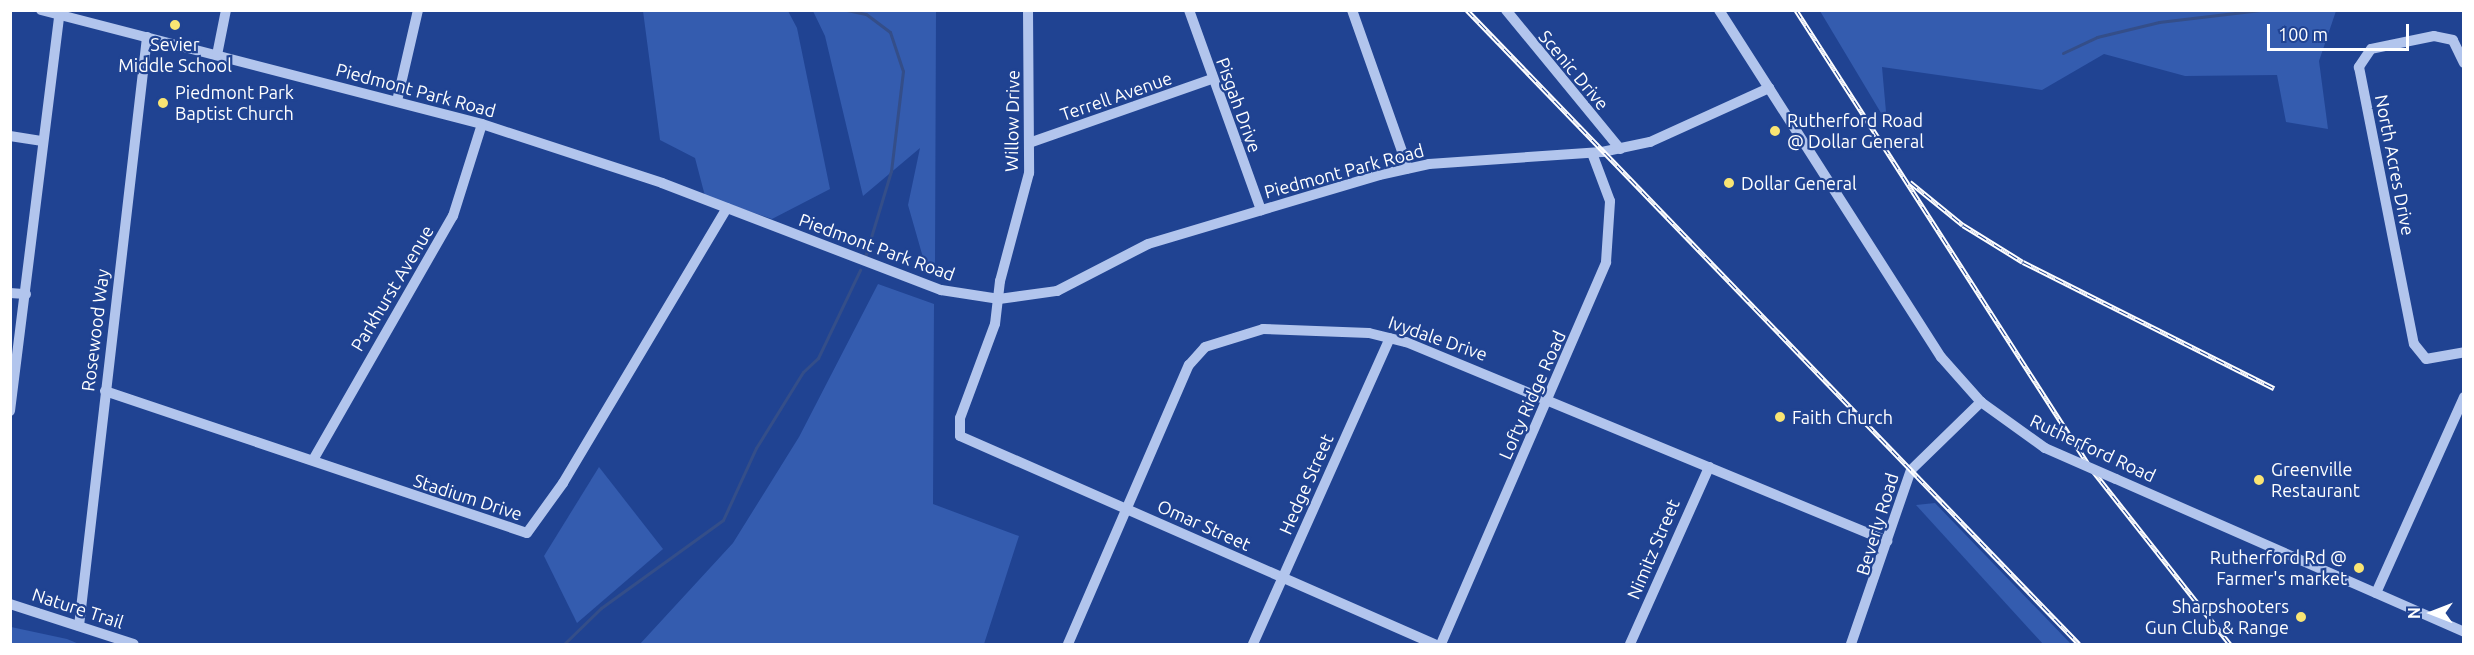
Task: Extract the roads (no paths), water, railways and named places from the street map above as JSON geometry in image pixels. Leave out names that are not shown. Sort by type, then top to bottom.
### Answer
[{"type":"street","name":"Piedmont Park Road","points":[[41,10],[482,124],[726,208],[941,290],[999,299],[1057,291],[1148,244],[1408,168],[1592,153],[1620,148],[1680,131],[1769,88]]},
{"type":"street","points":[[217,55],[226,10]]},
{"type":"street","points":[[397,102],[418,10]]},
{"type":"street","name":"Willow Drive","points":[[960,436],[960,418],[987,353],[1029,173],[1028,10]]},
{"type":"street","name":"Pisgah Drive","points":[[1189,10],[1261,210]]},
{"type":"street","points":[[1352,10],[1408,168]]},
{"type":"street","name":"Scenic Drive","points":[[1506,10],[1620,148]]},
{"type":"street","name":"Rutherford Road","points":[[1719,10],[1941,357],[1981,402],[2045,448],[2463,632]]},
{"type":"street","points":[[10,411],[59,15]]},
{"type":"street","name":"North Acres Drive","points":[[2463,63],[2453,40],[2434,36],[2372,49],[2359,67],[2414,344],[2426,358],[2463,352]]},
{"type":"street","name":"Rosewood Way","points":[[79,626],[147,37]]},
{"type":"street","name":"Terrell Avenue","points":[[1029,143],[1212,79]]},
{"type":"street","name":"Parkhurst Avenue","points":[[313,460],[453,216],[482,124]]},
{"type":"street","points":[[10,136],[43,141]]},
{"type":"street","name":"Lofty Ridge Road","points":[[1441,645],[1548,398],[1610,245],[1610,201],[1592,153]]},
{"type":"street","name":"Stadium Drive","points":[[105,391],[313,460],[515,531],[531,532],[726,208]]},
{"type":"street","points":[[10,293],[26,294]]},
{"type":"street","name":"Ivydale Drive","points":[[1068,645],[1189,365],[1205,347],[1272,328],[1390,338],[1548,398],[1887,541]]},
{"type":"street","name":"Hedge Street","points":[[1253,645],[1390,338]]},
{"type":"street","points":[[2376,593],[2463,398]]},
{"type":"street","name":"Beverly Road","points":[[1851,645],[1911,470],[1981,402]]},
{"type":"street","name":"Omar Street","points":[[960,436],[1434,645]]},
{"type":"street","name":"Nimitz Street","points":[[1630,645],[1709,467]]},
{"type":"street","name":"Nature Trail","points":[[10,604],[135,645]]},
{"type":"waterway","points":[[847,10],[866,14],[890,32],[903,71],[891,171],[866,254]]},
{"type":"waterway","points":[[2063,53],[2097,37],[2159,22],[2260,10]]},
{"type":"waterway","points":[[564,644],[601,608],[723,520],[756,448],[803,372],[818,358],[860,270]]},
{"type":"railway","points":[[1467,10],[2079,644]]},
{"type":"railway","points":[[1796,10],[2090,467],[2230,644]]},
{"type":"railway","points":[[1910,182],[1963,225],[2023,262],[2274,388]]},
{"type":"place","name":"Sevier Middle School","points":[[175,25]]},
{"type":"place","name":"Piedmont Park Baptist Church","points":[[163,103]]},
{"type":"place","name":"Rutherford Road @ Dollar General","points":[[1775,131]]},
{"type":"place","name":"Dollar General","points":[[1729,183]]},
{"type":"place","name":"Faith Church","points":[[1780,417]]},
{"type":"place","name":"Greenville Restaurant","points":[[2259,480]]},
{"type":"place","name":"Rutherford Rd @ Farmer's market","points":[[2359,568]]},
{"type":"place","name":"Sharpshooters Gun Club & Range","points":[[2301,617]]}]
